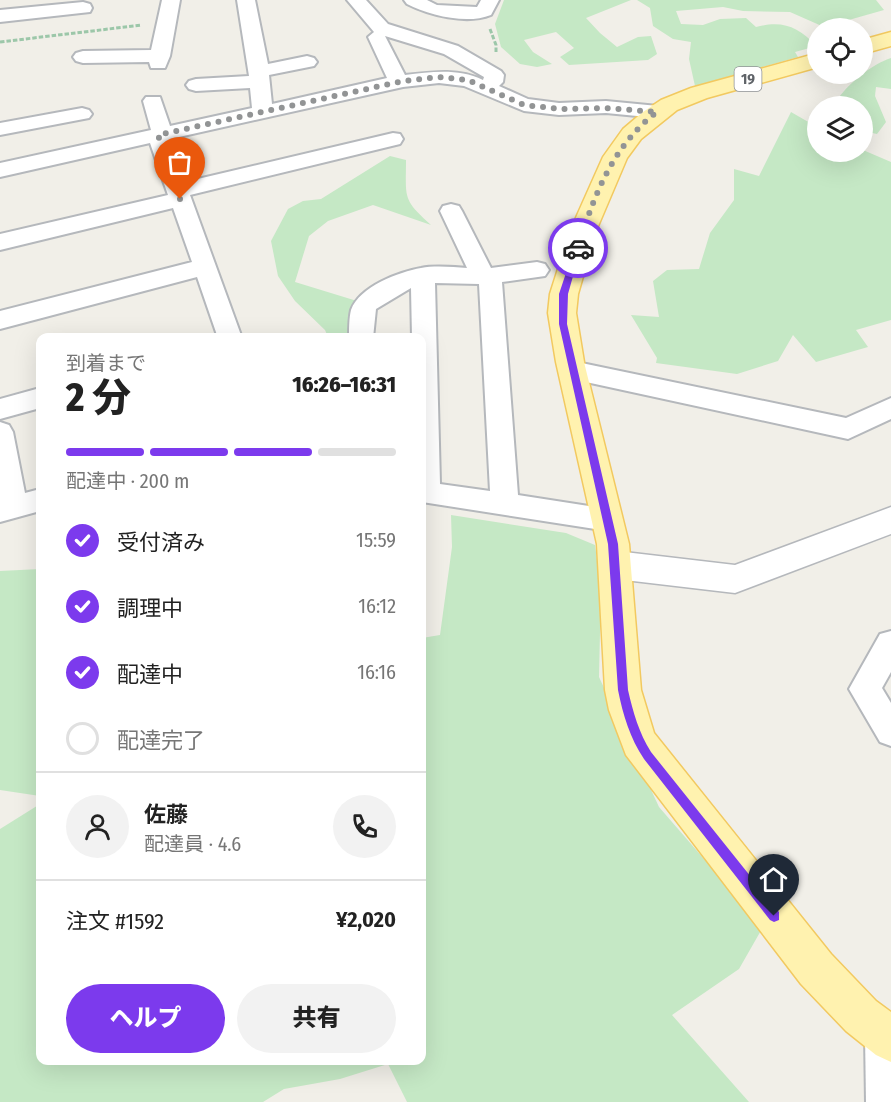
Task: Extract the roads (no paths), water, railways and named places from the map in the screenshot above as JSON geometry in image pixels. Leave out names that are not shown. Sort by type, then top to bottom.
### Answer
[{"type":"main road","points":[[873,44],[891,39]]},
{"type":"main road","name":"19","points":[[807,63],[699,93],[657,112],[632,134],[615,157],[583,231],[562,303],[563,324],[608,520],[615,565],[623,690],[627,710],[639,743],[816,969],[843,999],[887,1037]]},
{"type":"street","points":[[83,57],[159,60],[171,0]]},
{"type":"street","points":[[246,0],[263,111]]},
{"type":"street","points":[[356,0],[381,28],[451,50],[524,105],[560,109],[606,108],[657,112]]},
{"type":"street","points":[[413,0],[433,10],[485,7]]},
{"type":"street","points":[[0,16],[84,8]]},
{"type":"street","points":[[377,38],[399,82]]},
{"type":"street","points":[[196,85],[259,76],[307,62]]},
{"type":"street","points":[[0,170],[399,82],[439,77],[493,83]]},
{"type":"street","points":[[153,101],[160,135],[179,195],[228,333]]},
{"type":"street","points":[[0,129],[81,114]]},
{"type":"street","points":[[0,242],[393,139]]},
{"type":"street","points":[[452,211],[486,276],[505,504]]},
{"type":"street","points":[[0,320],[205,267]]},
{"type":"street","points":[[362,333],[364,309],[368,302],[409,278],[423,275],[486,276],[537,270]]},
{"type":"street","points":[[423,275],[423,333]]},
{"type":"street","points":[[572,370],[848,429],[891,408]]},
{"type":"street","points":[[0,409],[36,399]]},
{"type":"street","points":[[0,432],[7,509],[36,501]]},
{"type":"street","points":[[426,492],[608,520]]},
{"type":"street","points":[[615,565],[735,579],[891,520]]},
{"type":"street","points":[[891,644],[865,689],[891,730]]},
{"type":"street","points":[[885,1102],[887,1037]]}]
